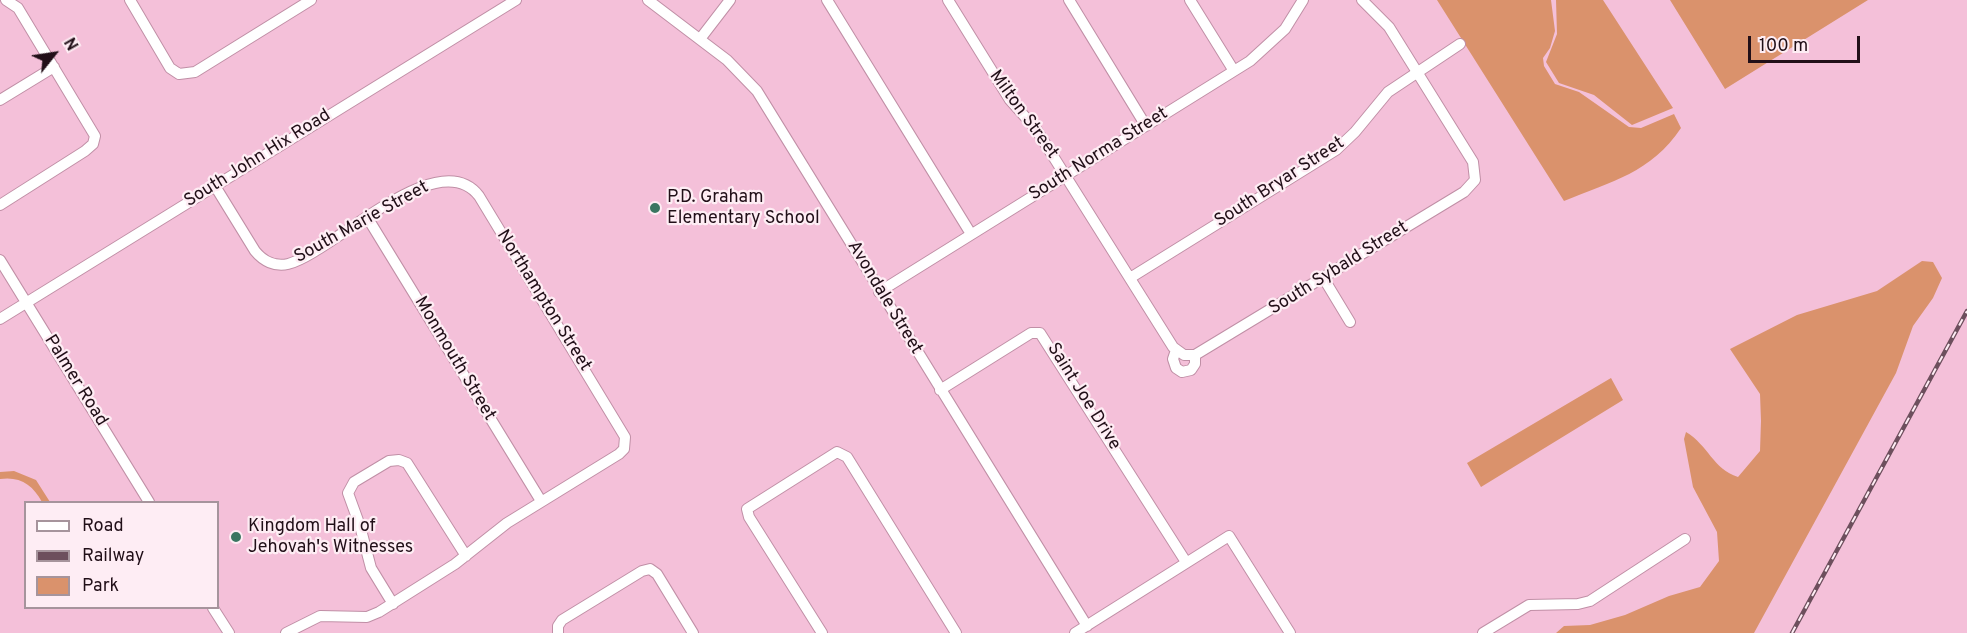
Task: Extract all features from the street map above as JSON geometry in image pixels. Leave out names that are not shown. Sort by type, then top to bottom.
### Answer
[{"type":"street","points":[[0,205],[86,151],[94,141],[93,131],[18,8],[6,0]]},
{"type":"street","points":[[130,0],[170,68],[184,75],[195,72],[311,0]]},
{"type":"street","name":"South John Hix Road","points":[[0,319],[516,0]]},
{"type":"street","name":"Avondale Street","points":[[648,0],[735,67],[757,91],[939,390],[1087,626]]},
{"type":"street","points":[[700,39],[730,0]]},
{"type":"street","points":[[827,0],[971,234]]},
{"type":"street","name":"Milton Street","points":[[948,0],[1004,92],[1036,129],[1130,278],[1186,354],[1173,359],[1176,368],[1182,372]]},
{"type":"street","points":[[1069,0],[1146,126]]},
{"type":"street","points":[[1190,0],[1234,71]]},
{"type":"street","name":"South Norma Street","points":[[879,292],[1234,71],[1269,46],[1285,29],[1303,0]]},
{"type":"street","points":[[1362,0],[1382,19],[1416,71]]},
{"type":"street","name":"South Bryar Street","points":[[1130,278],[1336,150],[1355,132],[1388,92],[1416,71],[1460,44]]},
{"type":"street","points":[[0,100],[54,67]]},
{"type":"street","name":"South Sybald Street","points":[[1182,372],[1191,370],[1195,364],[1186,354],[1324,279],[1464,192],[1476,176],[1473,162],[1416,71]]},
{"type":"street","name":"South Marie Street","points":[[215,186],[255,251],[264,260],[273,264],[296,261],[367,217],[441,180]]},
{"type":"street","name":"Northampton Street","points":[[441,180],[462,183],[478,196],[623,432],[625,444],[619,454],[541,501]]},
{"type":"street","name":"Monmouth Street","points":[[367,217],[541,501]]},
{"type":"street","name":"Palmer Road","points":[[0,260],[148,501]]},
{"type":"street","points":[[1324,279],[1350,322]]},
{"type":"street","name":"Saint Joe Drive","points":[[939,390],[1031,333],[1040,333],[1186,562]]},
{"type":"street","points":[[822,633],[749,517],[747,509],[837,452],[847,457],[956,633]]},
{"type":"street","points":[[393,604],[371,568],[360,526],[348,497],[349,489],[354,482],[390,461],[399,460],[407,463],[466,556]]},
{"type":"street","points":[[286,633],[320,616],[366,616],[393,604],[466,556],[507,523],[541,501]]},
{"type":"street","points":[[1075,633],[1229,536],[1290,633]]},
{"type":"street","points":[[1483,633],[1529,605],[1578,604],[1590,601],[1685,539]]},
{"type":"street","points":[[558,629],[562,620],[645,569],[654,571],[693,633]]},
{"type":"street","points":[[214,609],[229,633]]},
{"type":"green space","points":[[1437,0],[1551,0],[1555,31],[1550,48],[1543,58],[1544,66],[1555,84],[1579,92],[1629,127],[1641,128],[1674,114],[1681,128],[1657,156],[1643,166],[1614,181],[1564,201]]},
{"type":"green space","points":[[1556,0],[1603,0],[1673,108],[1632,125],[1594,95],[1559,83],[1546,62],[1557,34]]},
{"type":"green space","points":[[1670,0],[1868,0],[1725,89]]},
{"type":"green space","points":[[1922,261],[1933,262],[1942,278],[1933,298],[1913,326],[1896,373],[1754,633],[1556,633],[1564,626],[1590,625],[1625,615],[1669,596],[1700,587],[1719,561],[1717,532],[1693,487],[1684,439],[1686,432],[1694,437],[1716,463],[1738,477],[1760,451],[1760,394],[1730,349],[1797,315],[1877,291]]},
{"type":"green space","points":[[1611,378],[1623,400],[1481,487],[1467,463]]},
{"type":"green space","points":[[14,471],[36,480],[49,501],[41,501],[30,486],[20,480],[0,479],[0,472]]},
{"type":"railway","points":[[1792,633],[1967,311]]},
{"type":"place","name":"P.D. Graham Elementary School","points":[[655,208]]},
{"type":"place","name":"Kingdom Hall of Jehovah's Witnesses","points":[[236,537]]}]
